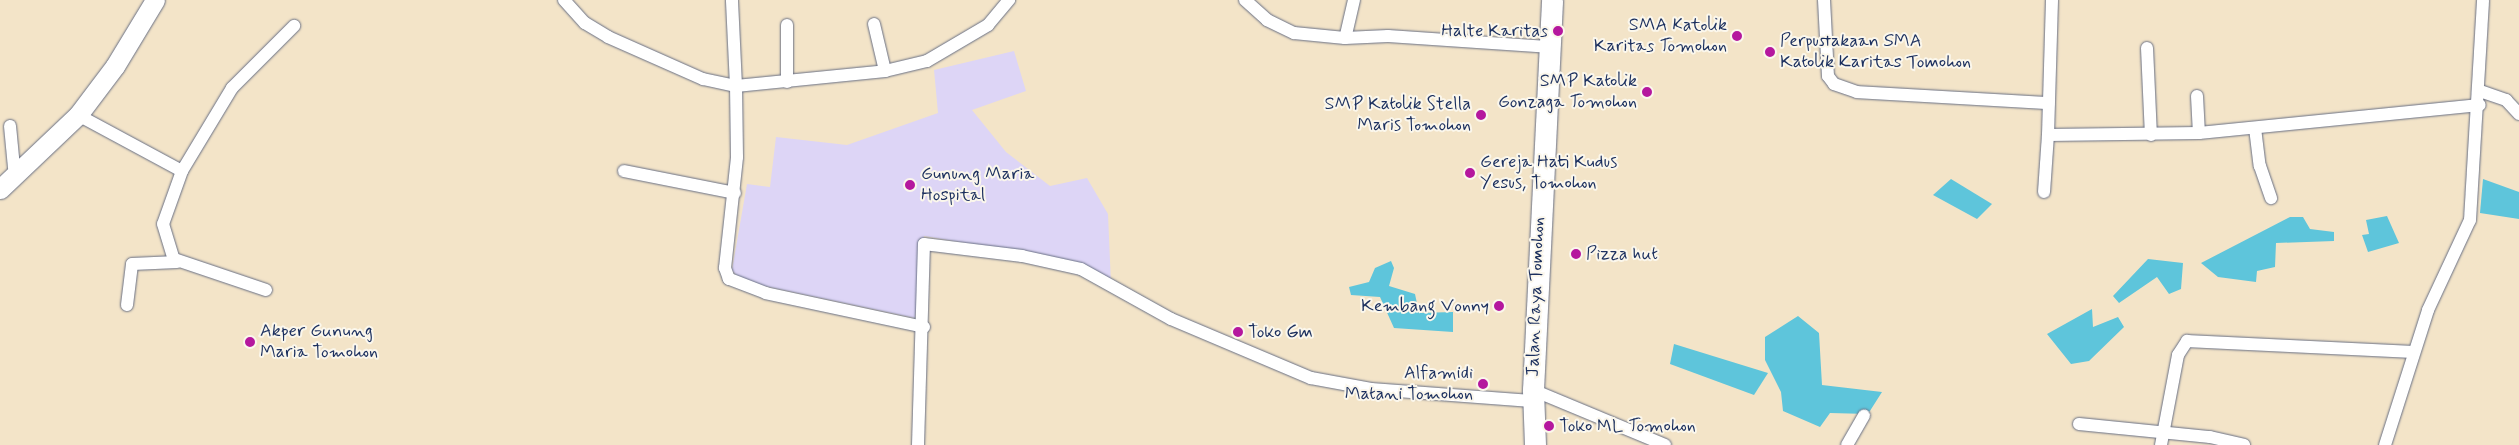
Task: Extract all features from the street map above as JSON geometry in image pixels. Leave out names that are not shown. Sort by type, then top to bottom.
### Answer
[{"type":"highway","name":"Jalan Raya Tomohon","points":[[1535,445],[1533,396],[1548,47],[1552,0]]},
{"type":"main road","points":[[8,184],[78,115],[115,66],[155,0]]},
{"type":"street","points":[[564,0],[585,23],[608,37],[703,79],[736,86],[885,71],[956,48],[988,25],[1009,0]]},
{"type":"street","points":[[732,0],[736,86],[735,193],[725,268],[732,281],[766,293],[924,327]]},
{"type":"street","points":[[1245,0],[1267,20],[1294,33],[1345,38],[1397,36],[1548,47]]},
{"type":"street","points":[[1345,38],[1354,0]]},
{"type":"street","points":[[1824,0],[1828,76],[1834,84],[1857,92],[2049,103]]},
{"type":"street","points":[[2044,192],[2048,135],[2052,0]]},
{"type":"street","points":[[2385,445],[2413,352],[2436,289],[2470,220],[2480,105],[2483,0]]},
{"type":"street","points":[[874,24],[885,71]]},
{"type":"street","points":[[787,25],[787,82]]},
{"type":"street","points":[[177,262],[166,241],[163,224],[182,171],[232,88],[294,26]]},
{"type":"street","points":[[2147,48],[2151,135]]},
{"type":"street","points":[[2480,91],[2506,100],[2519,114]]},
{"type":"street","points":[[2197,96],[2200,133]]},
{"type":"street","points":[[2048,135],[2200,133],[2480,105]]},
{"type":"street","points":[[78,115],[182,171]]},
{"type":"street","points":[[8,184],[10,126]]},
{"type":"street","points":[[2255,128],[2260,166],[2271,198]]},
{"type":"street","points":[[624,170],[735,193]]},
{"type":"street","points":[[918,445],[924,327],[924,244],[1081,269],[1163,316],[1310,378],[1371,389],[1533,396],[1665,445]]},
{"type":"street","points":[[127,305],[132,264],[177,262],[266,290]]},
{"type":"street","points":[[2161,445],[2178,355],[2187,341],[2413,352]]},
{"type":"street","points":[[1847,445],[1864,416]]},
{"type":"street","points":[[2079,424],[2164,432],[2244,445]]},
{"type":"shaded area","name":"Gunung Maria Hospital","points":[[1014,51],[1026,91],[972,110],[1006,152],[1050,186],[1087,178],[1108,214],[1111,284],[1056,258],[924,236],[915,318],[741,281],[732,270],[747,184],[770,187],[776,137],[847,145],[938,113],[934,70]]},
{"type":"water","points":[[1951,179],[1992,204],[1977,219],[1933,195]]},
{"type":"water","points":[[2483,179],[2519,192],[2519,219],[2480,213]]},
{"type":"water","points":[[2387,216],[2399,243],[2368,252],[2362,235],[2369,234],[2366,220]]},
{"type":"water","points":[[2290,217],[2303,217],[2310,229],[2334,232],[2334,241],[2276,243],[2275,267],[2257,271],[2256,282],[2218,277],[2201,263]]},
{"type":"water","points":[[2148,259],[2183,263],[2181,289],[2169,294],[2157,277],[2119,303],[2113,296]]},
{"type":"water","points":[[1391,261],[1394,268],[1389,286],[1415,294],[1419,313],[1453,312],[1453,332],[1394,328],[1380,297],[1351,295],[1349,287],[1369,282],[1375,268]]},
{"type":"water","points":[[2092,309],[2093,327],[2118,317],[2124,327],[2089,361],[2071,364],[2047,334]]},
{"type":"water","points":[[1798,316],[1819,333],[1822,385],[1882,392],[1868,414],[1830,413],[1820,427],[1783,411],[1781,392],[1765,360],[1765,337]]},
{"type":"water","points":[[1674,344],[1768,373],[1754,395],[1670,364]]},
{"type":"place","name":"Halte Karitas","points":[[1558,31]]},
{"type":"place","name":"SMA Katolik Karitas Tomohon","points":[[1737,36]]},
{"type":"place","name":"Perpustakaan SMA Katolik Karitas Tomohon","points":[[1770,52]]},
{"type":"place","name":"SMP Katolik Gonzaga Tomohon","points":[[1647,92]]},
{"type":"place","name":"SMP Katolik Stella Maris Tomohon","points":[[1481,115]]},
{"type":"place","name":"Gereja Hati Kudus Yesus, Tomohon","points":[[1470,173]]},
{"type":"place","name":"Gunung Maria Hospital","points":[[910,185]]},
{"type":"place","name":"Pizza hut","points":[[1576,254]]},
{"type":"place","name":"Kembang Vonny","points":[[1499,306]]},
{"type":"place","name":"Toko Gm","points":[[1238,332]]},
{"type":"place","name":"Akper Gunung Maria Tomohon","points":[[250,342]]},
{"type":"place","name":"Alfamidi Matani Tomohon","points":[[1483,384]]},
{"type":"place","name":"Toko ML Tomohon","points":[[1549,426]]}]
